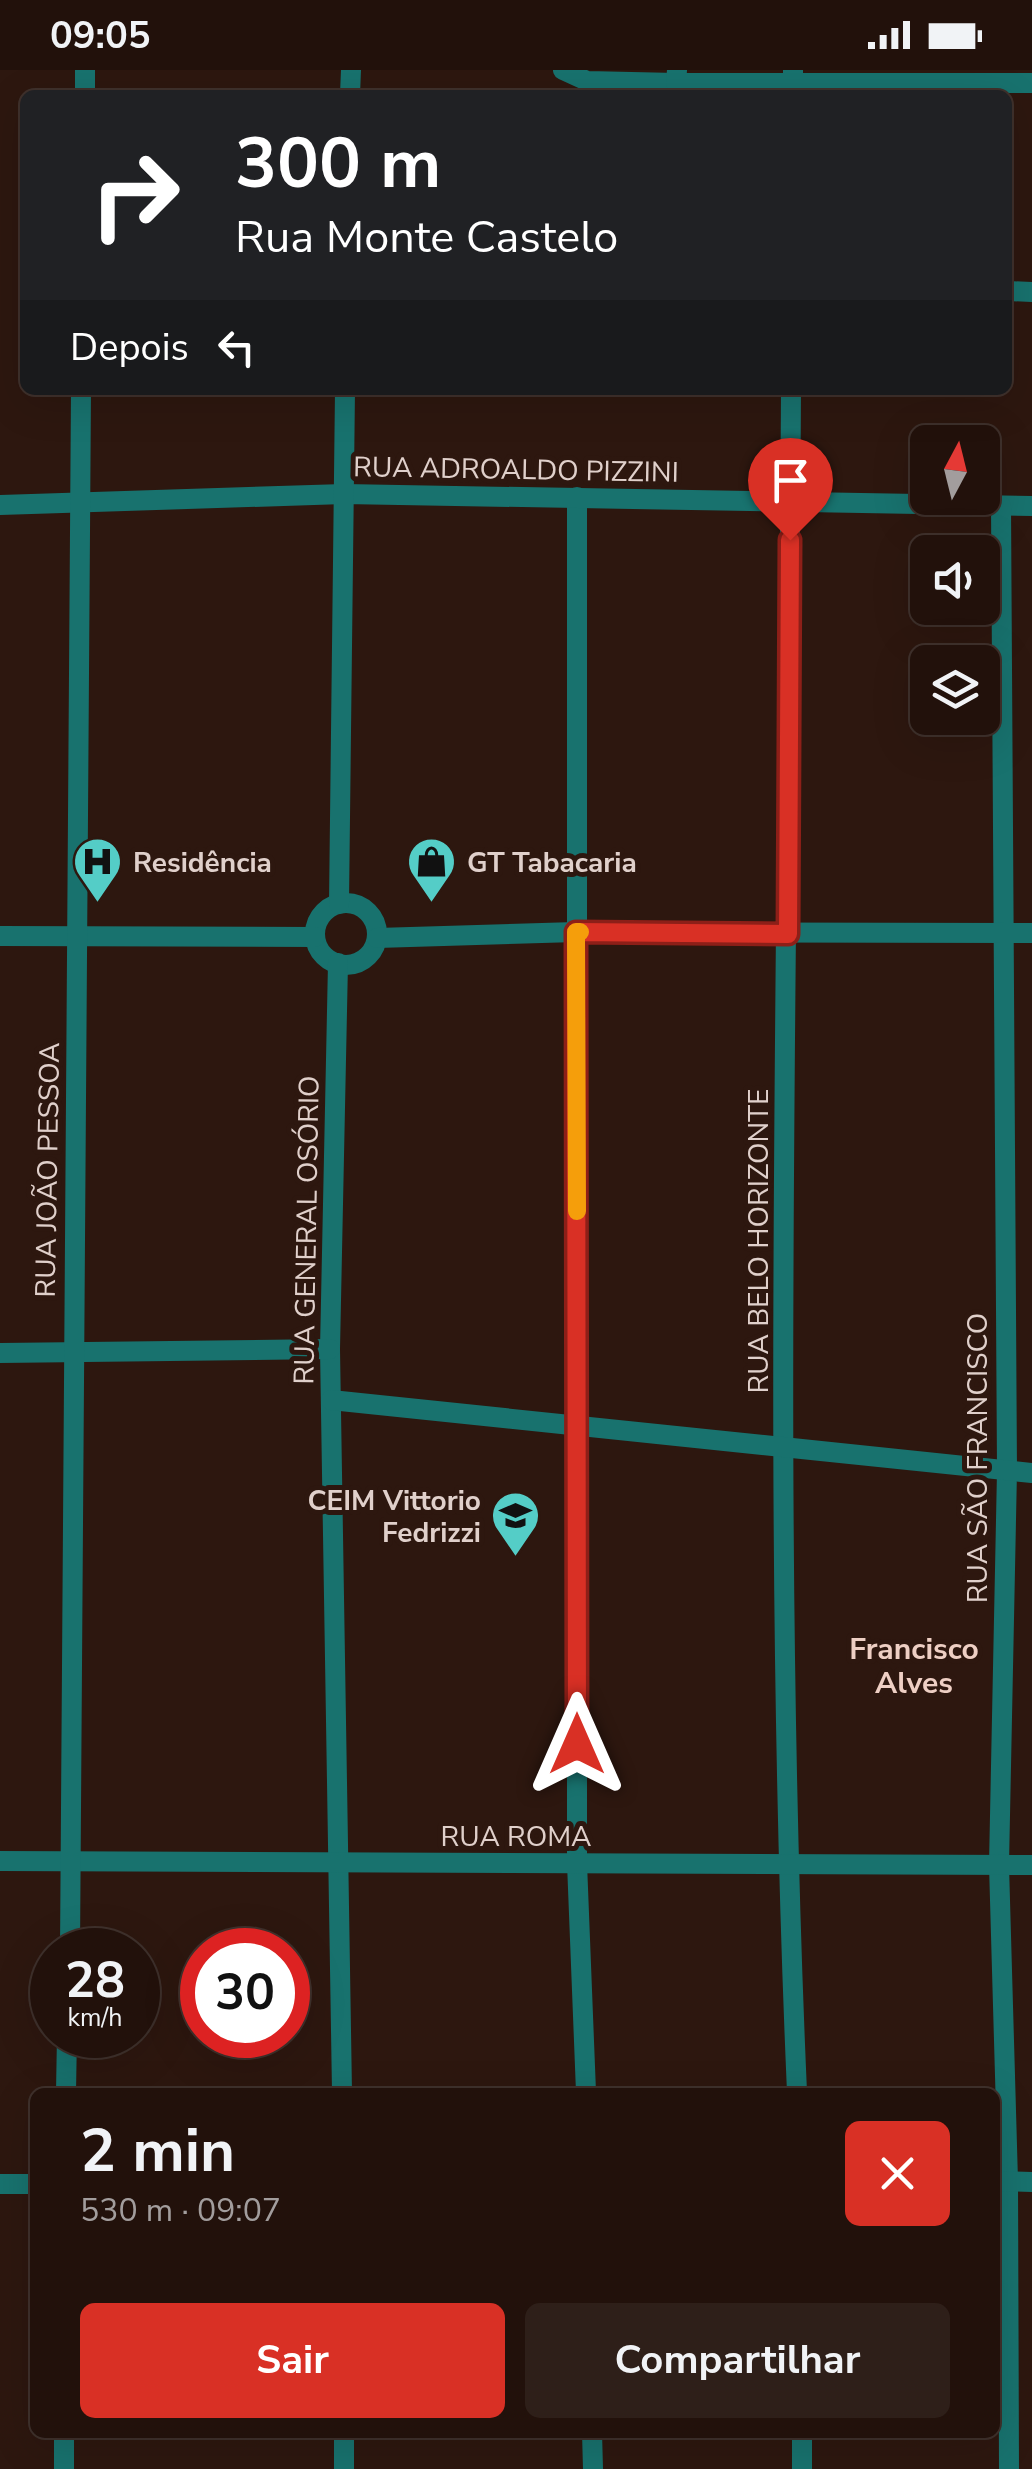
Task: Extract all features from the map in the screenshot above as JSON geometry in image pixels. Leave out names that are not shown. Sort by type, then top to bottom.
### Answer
[{"type":"street","points":[[563,70],[587,81],[712,77],[793,83],[1024,78]]},
{"type":"street","name":"RUA JOÃO PESSOA","points":[[71,1928],[81,395]]},
{"type":"street","points":[[340,904],[345,395]]},
{"type":"street","name":"RUA BELO HORIZONTE","points":[[791,395],[785,1446],[787,1864],[797,2088]]},
{"type":"street","name":"RUA ADROALDO PIZZINI","points":[[0,505],[344,494],[1032,506]]},
{"type":"street","points":[[576,497],[577,1863],[586,2088]]},
{"type":"street","name":"RUA SÃO FRANCISCO","points":[[1001,506],[1008,1471],[999,1865],[1009,2469]]},
{"type":"street","points":[[340,904],[366,910],[377,927],[377,938],[361,961],[338,963],[324,956],[316,937],[320,917],[340,904]]},
{"type":"street","points":[[377,938],[576,932],[1032,933]]},
{"type":"street","points":[[0,936],[316,937]]},
{"type":"street","name":"RUA GENERAL OSÓRIO","points":[[338,963],[330,1349],[342,2088]]},
{"type":"street","points":[[0,1353],[330,1349]]},
{"type":"street","points":[[332,1400],[1032,1473]]},
{"type":"street","name":"RUA ROMA","points":[[0,1861],[1032,1865]]},
{"type":"street","points":[[66,2088],[67,2058]]},
{"type":"street","points":[[1002,2181],[1032,2182]]},
{"type":"street","points":[[0,2184],[30,2184]]},
{"type":"street","points":[[64,2438],[64,2469]]},
{"type":"street","points":[[344,2438],[344,2469]]},
{"type":"street","points":[[592,2438],[592,2469]]},
{"type":"street","points":[[802,2438],[802,2469]]},
{"type":"slow traffic","points":[[577,1211],[576,932],[580,932]]},
{"type":"place","name":"Residência","points":[[98,904]]},
{"type":"place","name":"GT Tabacaria","points":[[432,904]]},
{"type":"place","name":"CEIM Vittorio Fedrizzi","points":[[516,1558]]},
{"type":"district","name":"Francisco Alves","points":[[914,1666]]},
{"type":"route","points":[[577,1744],[576,932],[788,934],[790,540]]}]
